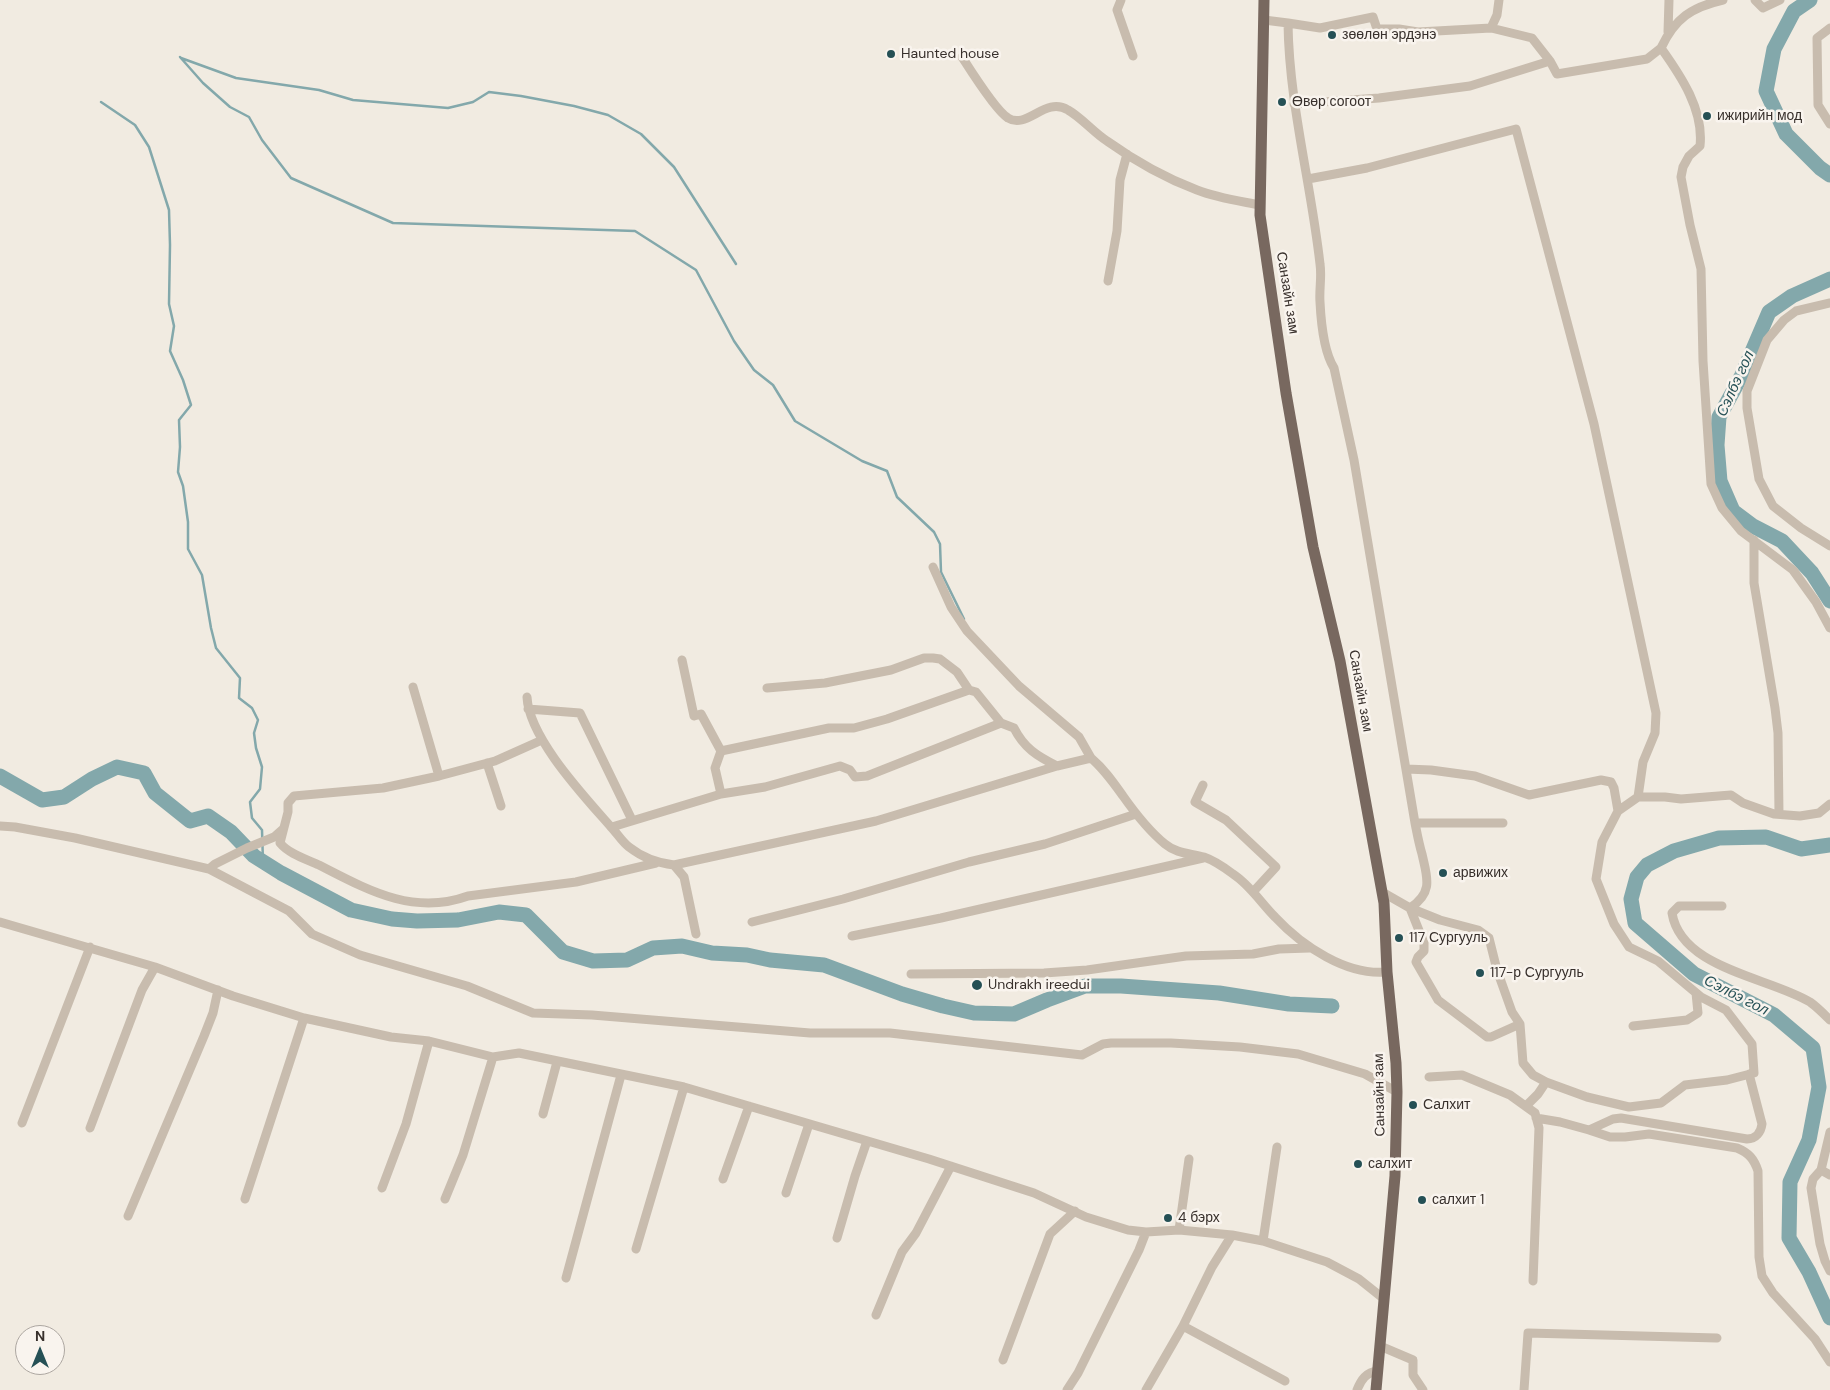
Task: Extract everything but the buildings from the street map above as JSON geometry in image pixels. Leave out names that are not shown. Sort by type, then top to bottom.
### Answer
[{"type":"main road","name":"Санзайн зам","points":[[1264,0],[1260,215],[1285,383],[1312,537],[1340,661],[1382,892],[1387,972],[1396,1062],[1395,1176],[1376,1390]]},
{"type":"street","points":[[1121,0],[1117,10],[1133,56]]},
{"type":"street","points":[[1490,28],[1498,15],[1499,0]]},
{"type":"street","points":[[1668,32],[1669,0]]},
{"type":"street","points":[[1264,20],[1320,28],[1373,17],[1377,29],[1399,29],[1418,32],[1490,28],[1532,38],[1550,61],[1557,74],[1647,59],[1661,48],[1668,32],[1688,12],[1723,0]]},
{"type":"street","points":[[1755,0],[1764,8],[1780,0]]},
{"type":"street","points":[[1288,23],[1294,104],[1321,266],[1320,302],[1327,358],[1334,368],[1354,460],[1415,823],[1428,877],[1425,894],[1419,902],[1410,908]]},
{"type":"street","points":[[1830,28],[1817,38],[1818,105],[1830,124]]},
{"type":"street","points":[[1661,48],[1679,73],[1688,90],[1702,134],[1700,146],[1689,156],[1683,167],[1681,177],[1701,269],[1703,361],[1711,484],[1722,508],[1741,531],[1793,570],[1816,602],[1830,628]]},
{"type":"street","points":[[962,58],[975,78],[1006,116],[1013,121],[1021,121],[1052,105],[1068,109],[1106,140],[1154,171],[1199,191],[1260,206]]},
{"type":"street","points":[[1294,104],[1379,98],[1470,86],[1550,61]]},
{"type":"street","points":[[1308,179],[1367,168],[1516,128],[1594,424],[1656,713],[1655,733],[1643,762],[1638,797]]},
{"type":"street","points":[[1108,280],[1117,231],[1120,180],[1127,154]]},
{"type":"street","points":[[1830,303],[1796,311],[1784,320],[1767,340],[1747,391],[1747,408],[1759,479],[1773,506],[1830,546]]},
{"type":"street","points":[[1754,540],[1754,583],[1776,716],[1779,814]]},
{"type":"street","points":[[933,567],[951,607],[967,631],[1019,686],[1079,737],[1091,758],[1101,766],[1136,814],[1165,844],[1176,852],[1206,858],[1234,874],[1276,918],[1310,948],[1351,968],[1375,973],[1387,972]]},
{"type":"street","points":[[767,688],[825,683],[891,670],[924,658],[933,658],[940,660],[957,672],[969,690]]},
{"type":"street","points":[[682,660],[694,716],[701,714],[721,751],[715,768],[721,794]]},
{"type":"street","points":[[413,687],[439,776]]},
{"type":"street","points":[[721,751],[829,728],[854,728],[969,690],[976,692],[1002,723],[1014,728],[1019,738],[1034,754],[1057,766]]},
{"type":"street","points":[[527,697],[528,709],[542,740],[584,797],[628,846],[656,863]]},
{"type":"street","points":[[528,709],[580,714],[632,820]]},
{"type":"street","points":[[612,827],[721,794],[765,787],[840,766],[850,770],[855,777],[861,778],[1002,723]]},
{"type":"street","points":[[542,740],[488,763],[439,776],[383,788],[294,796],[288,803],[288,812],[280,843],[283,847],[372,892],[414,903],[456,900],[468,896],[576,882],[656,863],[674,865],[876,820],[1057,766],[1091,758]]},
{"type":"street","points":[[488,763],[501,806]]},
{"type":"street","points":[[1406,769],[1431,770],[1475,776],[1529,795],[1601,780],[1611,782],[1614,788],[1618,811]]},
{"type":"street","points":[[1203,784],[1195,802],[1226,820],[1276,867],[1253,892]]},
{"type":"street","points":[[1382,892],[1410,908],[1440,920],[1478,930],[1489,938],[1497,970],[1512,1012],[1520,1024],[1523,1063],[1532,1075],[1587,1097],[1629,1107],[1661,1103],[1685,1085],[1727,1080],[1754,1073],[1752,1044],[1726,1010],[1696,993],[1658,961],[1629,947],[1614,924],[1596,880],[1602,842],[1618,811],[1638,797],[1681,799],[1731,795],[1744,803],[1779,814],[1800,816],[1819,813],[1830,804]]},
{"type":"street","points":[[752,922],[843,899],[969,862],[1045,844],[1136,814]]},
{"type":"street","points":[[1415,823],[1503,823]]},
{"type":"street","points":[[0,826],[75,838],[209,869],[289,911],[312,934],[360,955],[467,986],[533,1013],[592,1015],[810,1033],[890,1033],[1082,1055],[1108,1043],[1171,1043],[1240,1047],[1298,1054],[1365,1074],[1397,1092]]},
{"type":"street","points":[[209,869],[247,848],[274,837],[283,828]]},
{"type":"street","points":[[852,936],[941,918],[1206,858]]},
{"type":"street","points":[[674,865],[684,877],[696,934]]},
{"type":"street","points":[[1722,906],[1679,906],[1672,913],[1674,926],[1697,953],[1734,972],[1749,976],[1811,1002],[1830,1020]]},
{"type":"street","points":[[1410,908],[1424,943],[1424,951],[1416,962],[1438,1000],[1486,1036],[1491,1037],[1520,1024]]},
{"type":"street","points":[[0,922],[155,967],[304,1018],[392,1038],[429,1041],[493,1057],[519,1053],[684,1087],[951,1166],[1034,1193],[1086,1217],[1117,1227],[1146,1232],[1179,1230],[1232,1235],[1263,1241],[1327,1262],[1359,1278],[1384,1299]]},
{"type":"street","points":[[22,1123],[90,947]]},
{"type":"street","points":[[911,974],[1044,973],[1087,970],[1186,956],[1252,954],[1279,948],[1310,948]]},
{"type":"street","points":[[90,1128],[142,990],[155,967]]},
{"type":"street","points":[[128,1216],[204,1036],[213,1013],[218,990]]},
{"type":"street","points":[[1633,1026],[1687,1020],[1698,1013],[1696,993]]},
{"type":"street","points":[[245,1199],[304,1018]]},
{"type":"street","points":[[382,1188],[406,1124],[429,1041]]},
{"type":"street","points":[[446,1199],[463,1155],[493,1057]]},
{"type":"street","points":[[543,1114],[557,1062]]},
{"type":"street","points":[[1589,1130],[1613,1119],[1621,1118],[1748,1140],[1753,1139],[1761,1132],[1762,1124],[1749,1074]]},
{"type":"street","points":[[566,1278],[621,1075]]},
{"type":"street","points":[[1429,1077],[1462,1076],[1510,1095],[1535,1113],[1539,1128],[1533,1281]]},
{"type":"street","points":[[1526,1106],[1546,1082]]},
{"type":"street","points":[[636,1249],[684,1087]]},
{"type":"street","points":[[723,1179],[748,1106]]},
{"type":"street","points":[[1536,1118],[1560,1122],[1610,1137],[1649,1134],[1737,1148],[1749,1154],[1758,1171],[1759,1258],[1762,1276],[1773,1293],[1815,1339],[1830,1362]]},
{"type":"street","points":[[786,1193],[809,1124]]},
{"type":"street","points":[[1830,1132],[1821,1170],[1813,1179],[1811,1188],[1820,1244],[1830,1271]]},
{"type":"street","points":[[837,1238],[867,1141]]},
{"type":"street","points":[[1263,1241],[1277,1147]]},
{"type":"street","points":[[1179,1230],[1189,1159]]},
{"type":"street","points":[[876,1315],[902,1252],[916,1233],[951,1166]]},
{"type":"street","points":[[1821,1170],[1830,1175]]},
{"type":"street","points":[[1003,1360],[1050,1234],[1075,1211]]},
{"type":"street","points":[[1067,1390],[1078,1373],[1146,1232]]},
{"type":"street","points":[[1146,1390],[1232,1235]]},
{"type":"street","points":[[1183,1326],[1285,1381]]},
{"type":"street","points":[[1524,1390],[1528,1333],[1717,1338]]},
{"type":"street","points":[[1380,1346],[1414,1360],[1413,1375],[1423,1390]]},
{"type":"street","points":[[1357,1390],[1360,1380],[1371,1372],[1378,1371]]},
{"type":"waterway","name":"Сэлбэ гол","points":[[1810,0],[1794,11],[1774,49],[1766,91],[1786,134],[1820,168],[1830,175]]},
{"type":"waterway","points":[[180,57],[203,83],[230,107],[249,117],[262,140],[291,178],[393,223],[635,231],[696,270],[734,341],[754,370],[773,385],[795,421],[862,461],[887,471],[897,497],[934,532],[940,544],[941,572],[964,619]]},
{"type":"waterway","points":[[181,58],[236,78],[319,90],[353,100],[448,108],[473,102],[489,92],[574,106],[608,115],[641,134],[674,167],[736,264]]},
{"type":"waterway","points":[[101,102],[135,125],[149,147],[169,210],[169,304],[174,326],[170,351],[183,380],[191,405],[179,420],[180,447],[178,472],[183,486],[188,522],[188,549],[202,575],[216,648],[240,678],[239,698],[252,708],[258,720],[254,733],[262,767],[260,789],[250,802],[252,818],[262,830],[263,862]]},
{"type":"waterway","name":"Сэлбэ гол","points":[[1830,279],[1792,296],[1769,312],[1742,375],[1719,417],[1717,445],[1720,481],[1733,511],[1753,526],[1782,541],[1812,573],[1830,601]]},
{"type":"waterway","points":[[0,776],[42,800],[64,797],[92,779],[117,767],[144,773],[155,793],[190,821],[208,816],[231,832],[254,856],[281,873],[351,910],[392,919],[417,921],[458,920],[499,912],[526,915],[563,952],[593,961],[627,960],[653,948],[682,946],[712,953],[747,955],[770,960],[824,965],[902,994],[974,1013],[1014,1014],[1085,986],[1121,986],[1219,993],[1289,1004],[1332,1006]]},
{"type":"waterway","name":"Сэлбэ гол","points":[[1830,845],[1801,849],[1766,837],[1719,838],[1674,851],[1647,865],[1637,877],[1631,899],[1635,923],[1694,974],[1774,1015],[1813,1048],[1819,1087],[1809,1140],[1790,1182],[1789,1238],[1809,1272],[1830,1318]]},
{"type":"place","name":"зөөлөн эрдэнэ","points":[[1332,35]]},
{"type":"place","name":"Haunted house","points":[[891,54]]},
{"type":"place","name":"Өвөр согоот","points":[[1282,102]]},
{"type":"place","name":"ижирийн мод","points":[[1707,116]]},
{"type":"place","name":"арвижих","points":[[1443,873]]},
{"type":"place","name":"117 Сургууль","points":[[1399,938]]},
{"type":"place","name":"117-р Сургууль","points":[[1480,973]]},
{"type":"place","name":"Undrakh ireedui","points":[[977,985]]},
{"type":"place","name":"Салхит","points":[[1413,1105]]},
{"type":"place","name":"салхит","points":[[1358,1164]]},
{"type":"place","name":"салхит 1","points":[[1422,1200]]},
{"type":"place","name":"4 бэрх","points":[[1168,1218]]}]
